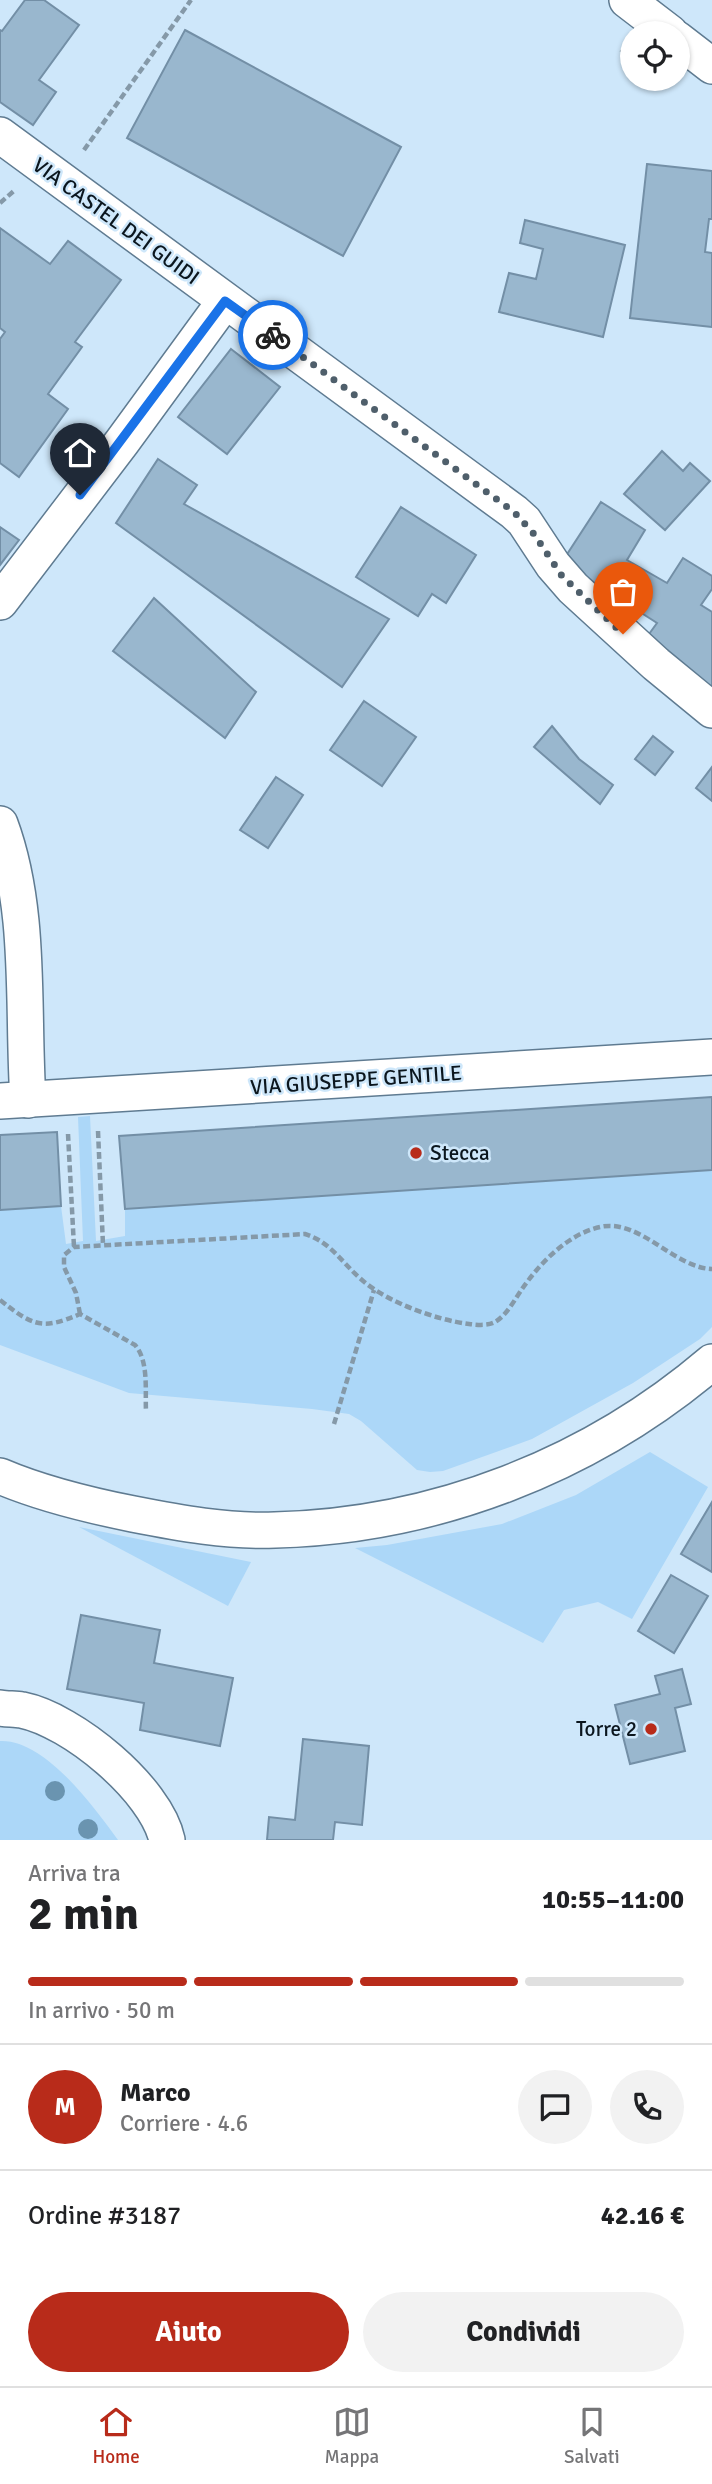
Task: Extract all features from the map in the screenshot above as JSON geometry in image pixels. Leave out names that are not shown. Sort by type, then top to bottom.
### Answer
[{"type":"street","points":[[627,0],[654,21]]},
{"type":"street","points":[[690,49],[712,66]]},
{"type":"street","name":"VIA CASTEL DEI GUIDI","points":[[0,135],[514,512],[524,521],[553,565],[573,588],[656,664],[712,710]]},
{"type":"street","points":[[0,602],[225,301]]},
{"type":"street","points":[[0,824],[11,854],[21,933],[14,1101]]},
{"type":"street","name":"VIA GIUSEPPE GENTILE","points":[[14,1101],[712,1057]]},
{"type":"street","points":[[0,1476],[82,1503],[165,1520],[273,1531],[344,1525],[469,1499],[545,1468],[648,1413],[712,1362]]},
{"type":"street","points":[[0,1708],[22,1710],[61,1725],[97,1750],[130,1780],[156,1812],[167,1840]]},
{"type":"path","points":[[0,203],[19,187],[75,163],[191,0]]},
{"type":"path","points":[[81,1097],[103,1245]]},
{"type":"path","points":[[75,1247],[81,1097]]},
{"type":"path","points":[[80,1314],[76,1293],[63,1261],[64,1255],[75,1247],[103,1245],[304,1234],[319,1239],[332,1249],[358,1278],[374,1290],[427,1313],[459,1323],[487,1325],[502,1316],[542,1263],[585,1232],[607,1225],[647,1238],[693,1266],[712,1269]]},
{"type":"path","points":[[334,1424],[374,1290]]},
{"type":"path","points":[[0,1300],[30,1321],[58,1323],[80,1314],[124,1337],[140,1351],[144,1365],[146,1411]]},
{"type":"shaded area","points":[[90,1116],[96,1241],[125,1236],[125,1209],[712,1170],[712,1327],[700,1339],[633,1383],[532,1439],[443,1471],[417,1470],[361,1421],[349,1414],[129,1393],[0,1345],[0,1210],[61,1206],[66,1244],[83,1241],[78,1117]]},
{"type":"shaded area","points":[[650,1452],[708,1487],[632,1619],[598,1602],[564,1610],[543,1643],[355,1548],[387,1545],[502,1524],[576,1495]]},
{"type":"shaded area","points":[[79,1527],[251,1562],[228,1606]]},
{"type":"shaded area","points":[[0,1741],[17,1743],[51,1763],[96,1810],[118,1840],[0,1840]]},
{"type":"building","points":[[25,0],[44,0],[79,25],[39,80],[56,92],[33,125],[0,102],[0,30],[2,31]]},
{"type":"building","points":[[185,30],[401,147],[343,256],[127,138]]},
{"type":"building","points":[[647,164],[712,171],[712,219],[709,219],[705,252],[712,253],[712,327],[630,318]]},
{"type":"building","points":[[525,220],[625,245],[603,337],[499,312],[509,273],[536,279],[543,249],[520,243]]},
{"type":"building","points":[[0,228],[50,264],[68,241],[121,280],[75,342],[82,347],[48,394],[68,409],[19,477],[0,463],[0,339],[5,332],[0,328]]},
{"type":"building","points":[[231,349],[280,387],[227,454],[178,417]]},
{"type":"building","points":[[662,451],[683,471],[690,463],[710,481],[665,530],[624,494]]},
{"type":"building","points":[[158,459],[197,485],[184,504],[389,619],[342,687],[116,523]]},
{"type":"building","points":[[601,502],[645,530],[627,560],[667,583],[683,558],[712,576],[712,589],[701,605],[712,612],[712,695],[644,641],[657,623],[562,562]]},
{"type":"building","points":[[401,507],[476,555],[446,603],[432,594],[418,616],[356,577]]},
{"type":"building","points":[[0,527],[19,540],[0,565]]},
{"type":"building","points":[[154,598],[256,692],[225,738],[113,651]]},
{"type":"building","points":[[364,701],[416,737],[382,786],[330,750]]},
{"type":"building","points":[[552,726],[579,759],[613,785],[600,804],[534,747]]},
{"type":"building","points":[[653,736],[673,752],[655,775],[635,759]]},
{"type":"building","points":[[712,767],[712,801],[696,788]]},
{"type":"building","points":[[276,777],[303,795],[268,848],[240,830]]},
{"type":"building","name":"Stecca","points":[[712,1097],[712,1170],[125,1209],[119,1136]]},
{"type":"building","points":[[57,1132],[61,1206],[0,1210],[0,1135]]},
{"type":"building","points":[[712,1502],[712,1572],[681,1554]]},
{"type":"building","points":[[671,1575],[708,1596],[674,1653],[638,1631]]},
{"type":"building","points":[[81,1615],[160,1630],[154,1663],[233,1678],[220,1746],[140,1730],[144,1703],[67,1689]]},
{"type":"building","name":"Torre 2","points":[[682,1669],[691,1704],[675,1708],[685,1751],[630,1764],[615,1705],[660,1694],[655,1676]]},
{"type":"building","points":[[303,1739],[369,1746],[362,1825],[335,1822],[333,1840],[267,1840],[269,1817],[295,1820]]},
{"type":"way so far","points":[[273,335],[514,512],[534,534],[562,576],[623,634]]},
{"type":"place","name":"Stecca","points":[[416,1153]]},
{"type":"place","name":"Torre 2","points":[[651,1729]]},
{"type":"route","points":[[80,495],[225,301],[273,335]]}]
